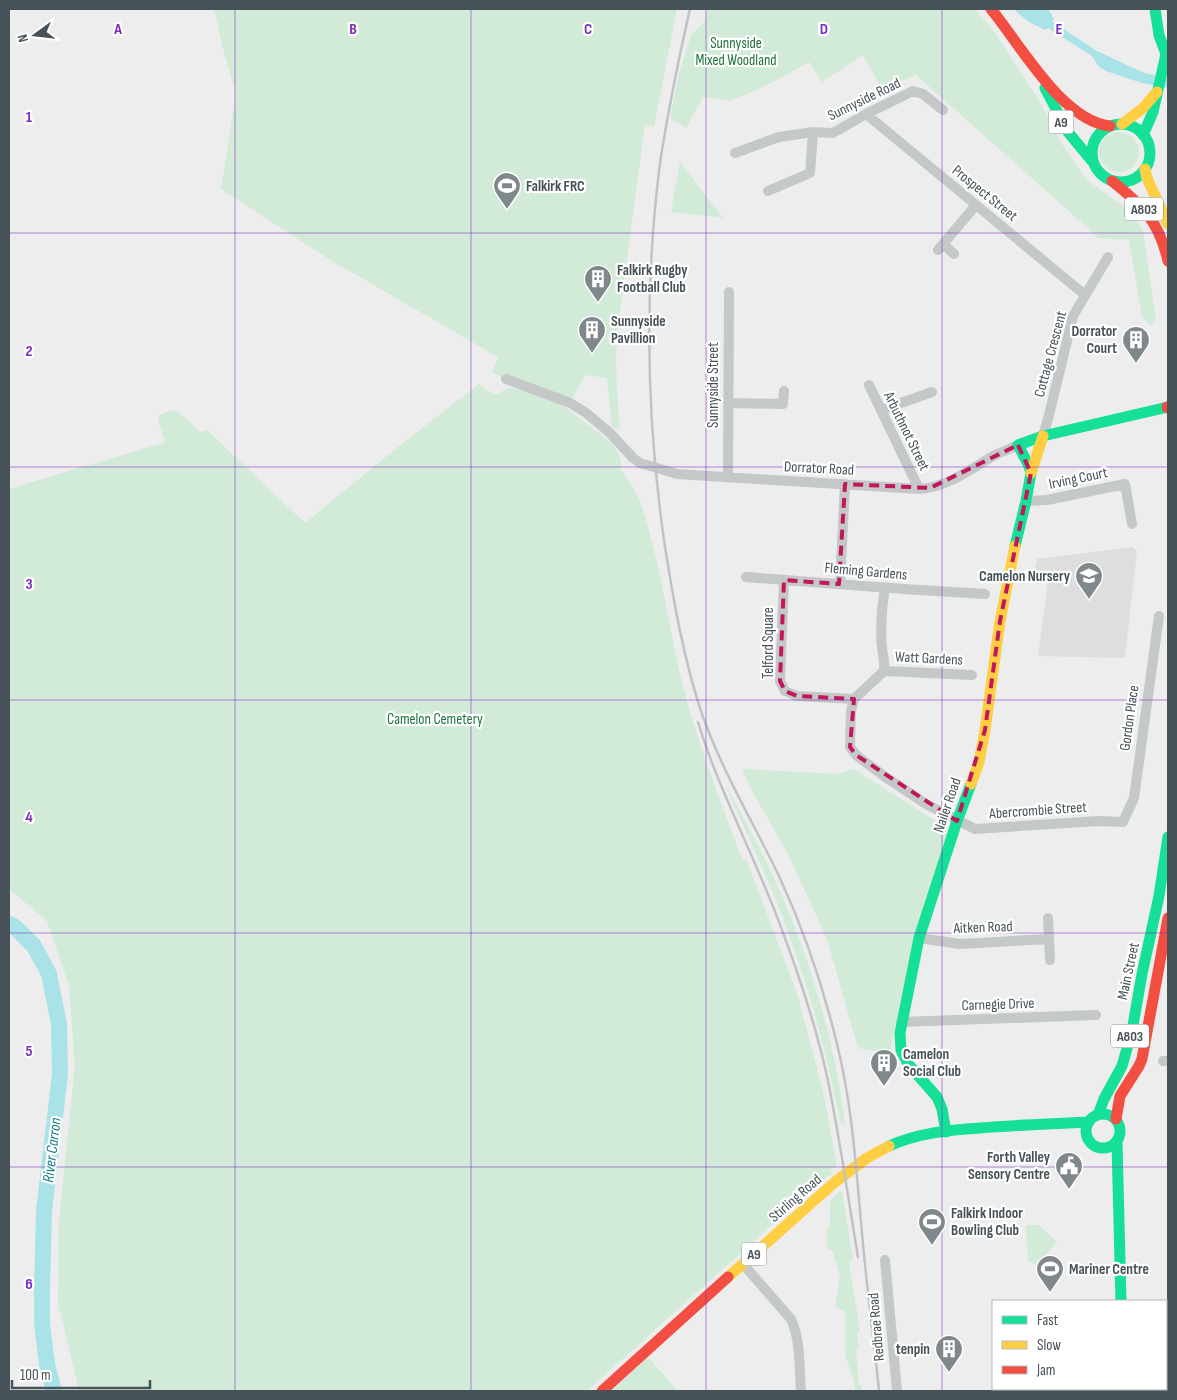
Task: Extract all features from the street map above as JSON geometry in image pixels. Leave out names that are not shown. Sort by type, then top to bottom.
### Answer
[{"type":"main road","name":"A9","points":[[991,9],[1040,76],[1064,125],[1092,162]]},
{"type":"main road","points":[[1143,135],[1153,112],[1167,54],[1159,35],[1155,9]]},
{"type":"main road","name":"A9","points":[[1040,76],[1077,113],[1100,125],[1116,125]]},
{"type":"main road","points":[[1116,125],[1127,125],[1135,128],[1143,135],[1150,150],[1146,169],[1131,181],[1122,183],[1103,177],[1097,170],[1092,162],[1091,152],[1093,143],[1098,134],[1106,128],[1116,125],[1143,108],[1158,91]]},
{"type":"main road","name":"A803","points":[[1146,169],[1147,178],[1168,224]]},
{"type":"main road","name":"A803","points":[[1112,181],[1148,214],[1160,232],[1168,261]]},
{"type":"main road","name":"Dorrator Road","points":[[1018,445],[1043,436],[1144,413],[1168,405]]},
{"type":"main road","name":"Nailer Road","points":[[946,1132],[938,1097],[908,1064],[901,1050],[901,1022],[919,938],[980,754],[1011,562],[1026,501],[1030,474],[1043,436]]},
{"type":"main road","name":"Nailer Road","points":[[1018,445],[1029,466],[1030,474]]},
{"type":"main road","name":"Main Street","points":[[1098,1115],[1104,1099],[1122,1066],[1129,1040],[1167,854],[1168,837]]},
{"type":"main road","name":"Main Street","points":[[1116,1119],[1120,1096],[1142,1059],[1168,918]]},
{"type":"main road","points":[[1118,1177],[1098,1148],[1088,1139],[1086,1128],[1088,1122],[1098,1115],[1108,1114],[1116,1119],[1121,1133],[1117,1142],[1118,1177],[1121,1300]]},
{"type":"main road","name":"Stirling Road","points":[[602,1391],[644,1351],[855,1167],[877,1153],[900,1142],[925,1134],[1024,1124],[1088,1122]]},
{"type":"main road","name":"Stirling Road","points":[[1053,1124],[1088,1139]]},
{"type":"main road","points":[[1098,1148],[1108,1148],[1117,1142]]},
{"type":"street","name":"Sunnyside Road","points":[[735,153],[779,137],[813,132],[832,133],[913,91],[922,94],[943,110]]},
{"type":"street","name":"Prospect Street","points":[[866,114],[1085,295]]},
{"type":"street","points":[[768,192],[810,173],[813,132]]},
{"type":"street","points":[[954,254],[941,247],[976,205]]},
{"type":"street","name":"Cottage Crescent","points":[[1043,436],[1073,316],[1108,257]]},
{"type":"street","name":"Sunnyside Street","points":[[728,292],[728,478]]},
{"type":"street","name":"Dorrator Road","points":[[506,380],[570,404],[585,412],[610,433],[640,463],[677,474],[919,489],[940,486],[1018,445]]},
{"type":"street","name":"Arbuthnot Street","points":[[869,385],[919,489]]},
{"type":"street","points":[[728,403],[783,404],[784,392]]},
{"type":"street","points":[[881,410],[932,392]]},
{"type":"street","points":[[840,584],[845,484]]},
{"type":"street","name":"Irving Court","points":[[1026,501],[1047,500],[1125,484],[1132,524]]},
{"type":"street","name":"Fleming Gardens","points":[[746,578],[885,589],[985,594]]},
{"type":"street","name":"Telford Square","points":[[784,580],[780,681],[785,691],[797,696],[854,699]]},
{"type":"street","points":[[854,699],[884,671],[885,663],[881,646],[885,589]]},
{"type":"street","name":"Gordon Place","points":[[1123,822],[1134,798],[1159,616]]},
{"type":"street","name":"Watt Gardens","points":[[884,671],[972,675]]},
{"type":"street","name":"Abercrombie Street","points":[[854,699],[851,711],[850,747],[856,755],[926,804],[975,830],[1099,821],[1123,822]]},
{"type":"street","points":[[1048,918],[1050,960]]},
{"type":"street","name":"Aitken Road","points":[[919,938],[960,944],[1049,939]]},
{"type":"street","name":"Carnegie Drive","points":[[901,1022],[1096,1015]]},
{"type":"street","name":"Redbrae Road","points":[[885,1260],[897,1391]]},
{"type":"street","points":[[743,1264],[792,1319],[797,1338],[801,1391]]},
{"type":"highlighted area","points":[[1018,445],[1031,473],[1000,621],[985,730],[957,821],[856,755],[850,747],[854,699],[797,696],[785,691],[780,681],[784,580],[839,584],[845,484],[930,488]]},
{"type":"shaded area","name":"Camelon Nursery","points":[[1133,547],[1137,551],[1125,658],[1038,656],[1048,581],[1036,577],[1034,571],[1037,559]]},
{"type":"green space","points":[[214,9],[677,9],[654,126],[645,125],[617,333],[616,357],[620,428],[612,427],[607,378],[585,375],[570,403],[492,373],[498,357],[332,261],[221,189],[236,94]]},
{"type":"green space","name":"Sunnyside Mixed Woodland","points":[[708,9],[975,9],[993,30],[1039,100],[1060,141],[1086,179],[1128,210],[1143,230],[1156,320],[1151,326],[1142,317],[1129,240],[1099,238],[916,75],[882,89],[863,55],[822,82],[809,62],[775,81],[729,101],[703,97],[686,128],[670,118],[679,73],[691,35],[704,22]]},
{"type":"green space","points":[[1123,132],[1130,135],[1136,141],[1139,152],[1138,160],[1130,169],[1123,172],[1115,172],[1108,169],[1100,160],[1099,148],[1102,141],[1111,133]]},
{"type":"green space","points":[[680,162],[723,218],[671,212]]},
{"type":"green space","name":"Camelon Cemetery","points":[[479,384],[495,395],[506,389],[521,388],[548,398],[565,407],[613,444],[619,454],[622,467],[620,469],[637,495],[648,525],[682,682],[699,741],[742,859],[747,861],[798,996],[823,1091],[837,1166],[830,1170],[832,1173],[587,1391],[79,1391],[58,1302],[59,1219],[75,1066],[69,986],[47,921],[9,889],[9,489],[163,443],[165,440],[158,416],[170,410],[179,412],[200,432],[207,430],[305,523]]},
{"type":"green space","points":[[742,769],[837,774],[854,769],[945,827],[947,835],[915,937],[889,1054],[858,1048],[827,939],[788,854],[752,791]]},
{"type":"green space","points":[[726,787],[763,855],[799,937],[828,1031],[841,1095],[845,1126],[840,1121],[817,1023],[795,951],[772,891]]},
{"type":"green space","points":[[839,1191],[842,1191],[853,1259],[849,1262],[860,1331],[857,1334],[859,1348],[856,1350],[859,1385],[861,1385],[862,1391],[855,1391],[854,1381],[845,1355],[845,1312],[835,1306],[840,1276],[833,1252],[827,1248],[830,1202]]},
{"type":"green space","points":[[1026,1225],[1039,1225],[1057,1242],[1037,1265],[1028,1261]]},
{"type":"green space","points":[[648,1357],[678,1391],[611,1391]]},
{"type":"water","points":[[1013,9],[1048,9],[1054,19],[1052,21],[1095,50],[1144,73],[1168,78],[1168,88],[1142,83],[1106,71],[1098,66],[1092,56],[1048,28],[1045,30],[1029,22]]},
{"type":"waterway","name":"River Carron","points":[[9,924],[15,927],[34,946],[49,974],[59,1024],[60,1074],[44,1211],[42,1289],[42,1324],[47,1364],[54,1391]]},
{"type":"railway","points":[[690,9],[674,82],[661,156],[651,261],[649,343],[652,425],[665,547],[685,653],[702,714],[728,776],[779,876],[797,917],[832,1022],[843,1071],[852,1126],[879,1391]]},
{"type":"railway","points":[[698,722],[726,798],[779,922],[813,1021],[824,1061],[858,1257]]},
{"type":"traffic: fast","points":[[1143,135],[1153,112],[1166,54],[1159,35],[1155,9]]},
{"type":"traffic: fast","points":[[1045,88],[1068,132],[1092,161]]},
{"type":"traffic: fast","points":[[1115,124],[1127,124],[1142,132],[1150,147],[1150,153],[1150,159],[1142,174],[1127,182],[1115,182],[1100,174],[1092,159],[1092,147],[1100,132],[1115,124]]},
{"type":"traffic: fast","points":[[1015,546],[1031,473],[1018,445],[1043,436],[1168,407]]},
{"type":"traffic: fast","points":[[946,1132],[942,1109],[937,1097],[908,1064],[901,1050],[900,1033],[919,938],[971,784]]},
{"type":"traffic: fast","points":[[1098,1115],[1104,1099],[1122,1066],[1132,1031],[1159,896],[1168,837]]},
{"type":"traffic: fast","points":[[1103,1114],[1110,1115],[1115,1119],[1119,1124],[1120,1131],[1119,1138],[1115,1143],[1110,1147],[1103,1148],[1096,1147],[1091,1143],[1087,1138],[1086,1131],[1087,1124],[1091,1119],[1096,1115],[1103,1114]]},
{"type":"traffic: fast","points":[[889,1146],[922,1135],[945,1131],[1089,1122]]},
{"type":"traffic: fast","points":[[1117,1142],[1121,1300]]},
{"type":"traffic: slow","points":[[1122,124],[1143,108],[1157,92]]},
{"type":"traffic: slow","points":[[1145,169],[1147,178],[1168,224]]},
{"type":"traffic: slow","points":[[1031,473],[1043,436]]},
{"type":"traffic: slow","points":[[971,784],[979,762],[985,730],[1000,621],[1015,546]]},
{"type":"traffic: slow","points":[[728,1277],[835,1182],[867,1158],[889,1146]]},
{"type":"traffic: jam","points":[[991,9],[1043,79],[1059,96],[1075,111],[1092,121],[1110,126]]},
{"type":"traffic: jam","points":[[1112,181],[1133,198],[1148,215],[1160,235],[1168,261]]},
{"type":"traffic: jam","points":[[1116,1119],[1120,1096],[1142,1059],[1168,918]]},
{"type":"traffic: jam","points":[[602,1391],[728,1277]]},
{"type":"place","name":"Falkirk FRC","points":[[507,210]]},
{"type":"place","name":"Falkirk Rugby Football Club","points":[[598,303]]},
{"type":"place","name":"Sunnyside Pavillion","points":[[592,354]]},
{"type":"place","name":"Dorrator Court","points":[[1136,364]]},
{"type":"place","name":"Camelon Nursery","points":[[1089,600]]},
{"type":"place","name":"Camelon Social Club","points":[[884,1087]]},
{"type":"place","name":"Forth Valley Sensory Centre","points":[[1069,1190]]},
{"type":"place","name":"Falkirk Indoor Bowling Club","points":[[932,1246]]},
{"type":"place","name":"Mariner Centre","points":[[1050,1293]]},
{"type":"place","name":"tenpin","points":[[949,1373]]}]
